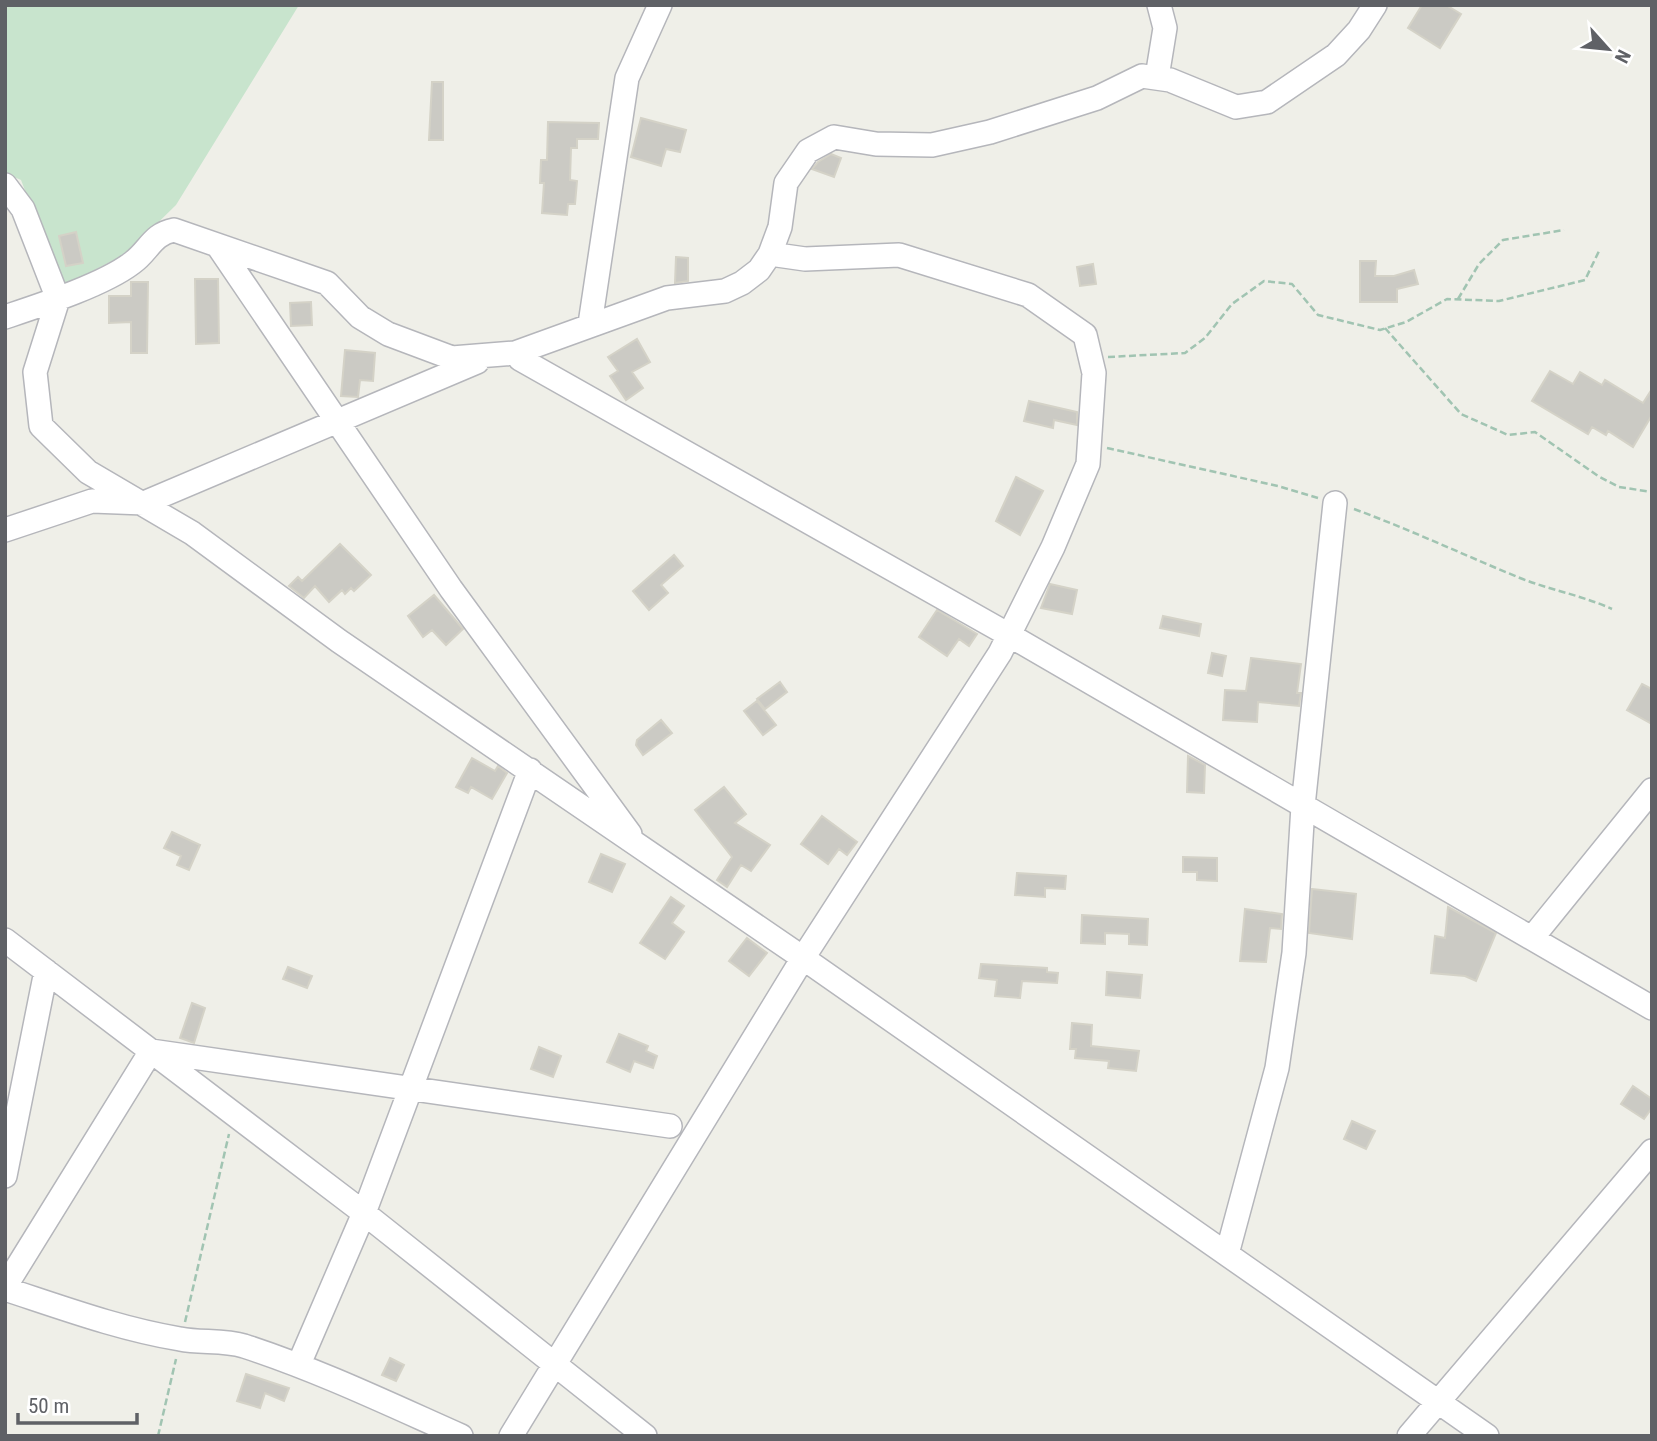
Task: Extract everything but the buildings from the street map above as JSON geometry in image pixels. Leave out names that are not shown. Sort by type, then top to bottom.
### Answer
[{"type":"street","points":[[590,324],[627,78],[660,5]]},
{"type":"street","points":[[1157,77],[1165,28],[1159,5]]},
{"type":"street","points":[[5,530],[92,501],[144,503],[490,357],[536,346],[667,298],[725,291],[742,283],[759,270],[770,254],[780,227],[786,183],[808,151],[834,137],[876,144],[932,145],[990,132],[1097,98],[1142,76],[1157,77],[1236,107],[1267,102],[1336,55],[1359,30],[1375,5]]},
{"type":"street","points":[[5,185],[23,209],[58,299],[35,372],[41,426],[88,472],[192,533],[339,641],[530,770],[642,851],[803,958],[1487,1436]]},
{"type":"street","points":[[5,317],[58,299],[131,264],[151,240],[169,231],[180,231],[327,283],[360,317],[388,334],[452,358],[490,357]]},
{"type":"street","points":[[218,246],[451,589],[642,851]]},
{"type":"street","points":[[511,1436],[803,958],[1009,635],[1053,547],[1087,464],[1094,373],[1085,335],[1028,295],[985,279],[927,265],[900,255],[805,259],[770,254]]},
{"type":"street","points":[[520,359],[1009,635],[1652,1008]]},
{"type":"street","points":[[1227,1254],[1277,1068],[1294,953],[1303,806],[1335,503]]},
{"type":"street","points":[[299,1364],[364,1213],[530,770]]},
{"type":"street","points":[[1532,938],[1652,790]]},
{"type":"street","points":[[5,940],[364,1213],[645,1436]]},
{"type":"street","points":[[5,1176],[46,971]]},
{"type":"street","points":[[152,1051],[670,1126]]},
{"type":"street","points":[[152,1051],[5,1288],[102,1322],[181,1339],[242,1346],[276,1360],[299,1364],[461,1436]]},
{"type":"street","points":[[1409,1436],[1652,1151]]},
{"type":"path","points":[[1458,299],[1479,264],[1503,240],[1564,230]]},
{"type":"path","points":[[1090,357],[1185,353],[1205,338],[1232,304],[1264,281],[1292,284],[1318,315],[1357,326],[1385,328],[1406,322],[1447,299],[1499,301],[1584,281],[1600,249]]},
{"type":"path","points":[[1385,328],[1461,414],[1508,435],[1535,432],[1598,476],[1619,486],[1652,492]]},
{"type":"path","points":[[158,1436],[233,1114]]},
{"type":"green space","points":[[5,5],[299,5],[176,205],[127,253],[62,287],[21,180],[5,173]]}]
